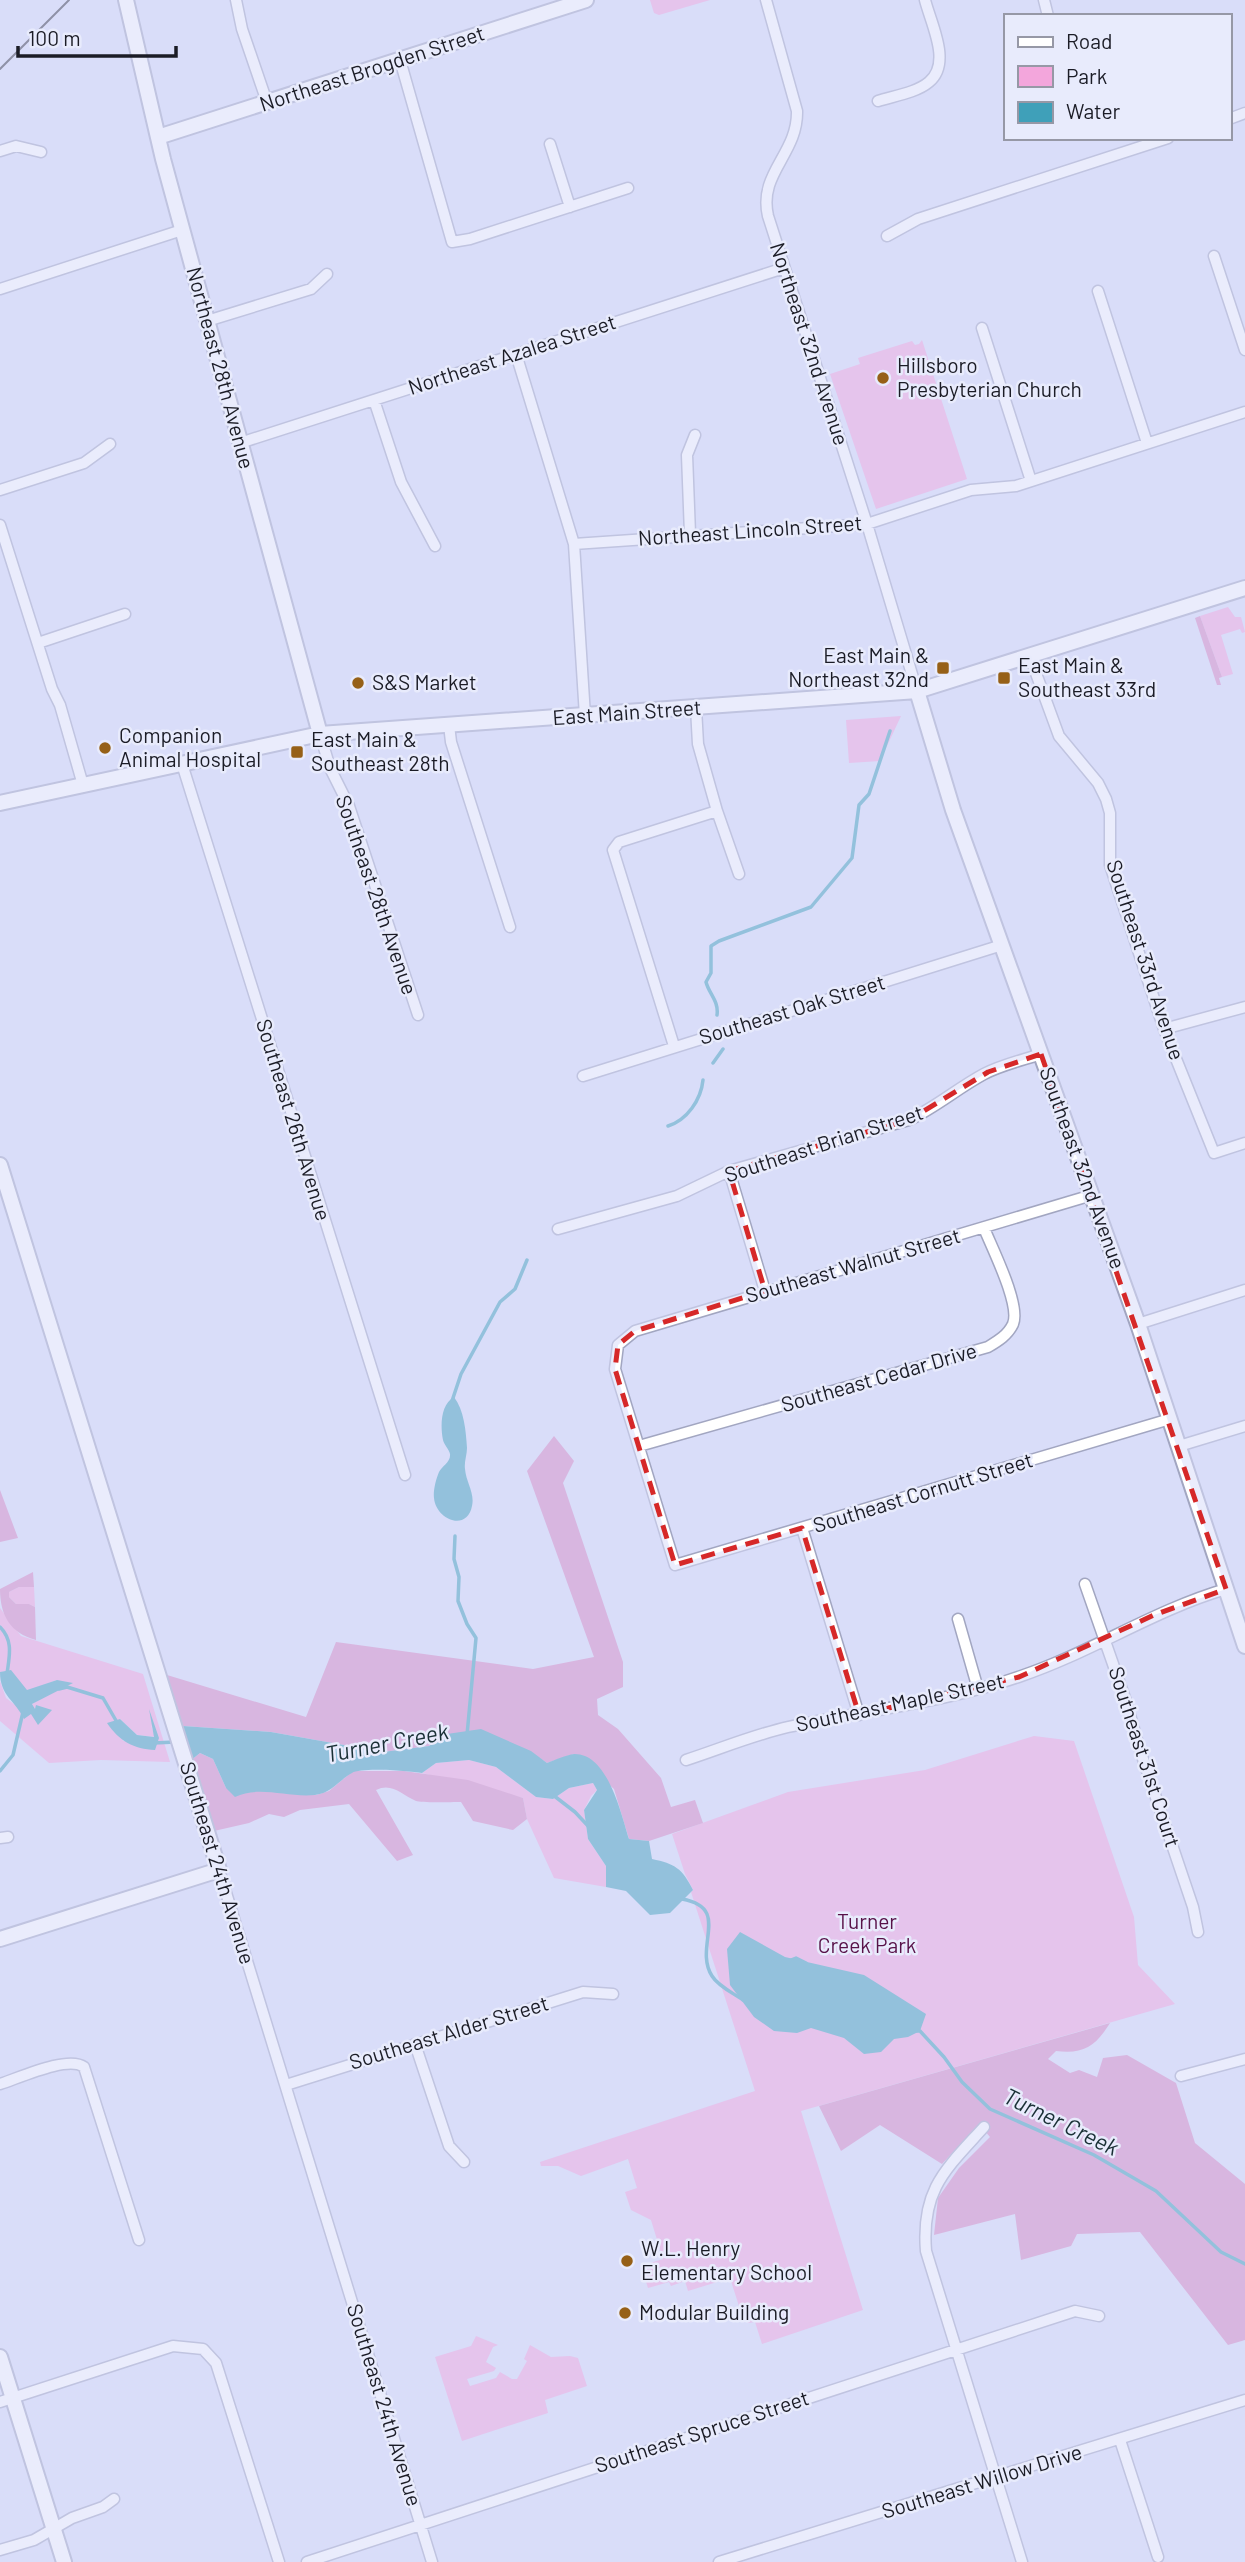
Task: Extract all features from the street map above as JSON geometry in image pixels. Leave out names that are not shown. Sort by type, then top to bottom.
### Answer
[{"type":"main road","name":"Northeast 28th Avenue","points":[[126,0],[182,230],[320,734]]},
{"type":"main road","name":"Northeast Brogden Street","points":[[158,137],[586,0]]},
{"type":"main road","name":"East Main Street","points":[[0,803],[320,734],[917,691],[1245,587]]},
{"type":"main road","name":"Southeast 32nd Avenue","points":[[917,691],[953,810],[1138,1324],[1245,1646]]},
{"type":"main road","name":"Southeast 24th Avenue","points":[[0,1165],[219,1870]]},
{"type":"main road","points":[[0,1939],[219,1870]]},
{"type":"main road","points":[[0,2357],[7,2401],[64,2562]]},
{"type":"street","points":[[236,0],[242,29],[267,102]]},
{"type":"street","name":"Northeast 32nd Avenue","points":[[766,0],[797,111],[795,135],[765,194],[768,216],[867,524],[917,691]]},
{"type":"street","points":[[878,101],[929,83],[938,70],[940,56],[925,0]]},
{"type":"street","points":[[400,60],[452,242],[470,239],[628,188]]},
{"type":"street","points":[[887,236],[918,219],[1162,140]]},
{"type":"street","points":[[550,144],[570,207]]},
{"type":"street","points":[[0,151],[16,146],[41,152]]},
{"type":"street","points":[[0,289],[182,230]]},
{"type":"street","points":[[1214,256],[1245,350]]},
{"type":"street","name":"Northeast Azalea Street","points":[[240,443],[784,268]]},
{"type":"street","points":[[207,321],[310,289],[327,274]]},
{"type":"street","points":[[1098,291],[1147,443]]},
{"type":"street","points":[[982,328],[1031,481]]},
{"type":"street","points":[[516,354],[574,544],[584,716]]},
{"type":"street","points":[[374,400],[401,482],[435,545]]},
{"type":"street","name":"Northeast Lincoln Street","points":[[574,544],[867,524],[971,490],[1016,486],[1245,411]]},
{"type":"street","points":[[690,534],[687,455],[695,435]]},
{"type":"street","points":[[0,490],[84,463],[110,444]]},
{"type":"street","points":[[0,525],[60,705],[83,785]]},
{"type":"street","points":[[38,643],[125,614]]},
{"type":"street","name":"Southeast 33rd Avenue","points":[[1030,657],[1059,736],[1098,783],[1106,799],[1110,813],[1110,865],[1164,1029],[1214,1153],[1245,1143]]},
{"type":"street","points":[[696,708],[698,744],[739,874]]},
{"type":"street","points":[[449,725],[451,742],[510,927]]},
{"type":"street","name":"Southeast 28th Avenue","points":[[320,734],[330,768],[349,806],[418,1016]]},
{"type":"street","name":"Southeast 26th Avenue","points":[[182,764],[405,1475]]},
{"type":"street","points":[[674,1046],[613,850],[619,842],[717,811]]},
{"type":"street","name":"Southeast Oak Street","points":[[583,1076],[1002,944]]},
{"type":"street","points":[[1164,1029],[1245,1007]]},
{"type":"street","name":"Southeast Brian Street","points":[[558,1229],[677,1196],[729,1171],[909,1119],[931,1109],[953,1092],[988,1072],[1041,1054]]},
{"type":"street","points":[[729,1171],[765,1291]]},
{"type":"street","name":"Southeast Walnut Street","points":[[639,1446],[615,1368],[618,1345],[635,1331],[1092,1195]]},
{"type":"street","name":"Southeast Cedar Drive","points":[[639,1446],[988,1347],[1003,1337],[1014,1323],[1013,1303],[984,1228]]},
{"type":"street","points":[[1138,1324],[1245,1290]]},
{"type":"street","name":"Southeast Cornutt Street","points":[[639,1446],[675,1564],[1170,1419]]},
{"type":"street","points":[[1178,1446],[1245,1426]]},
{"type":"street","points":[[802,1528],[859,1715]]},
{"type":"street","name":"Southeast 31st Court","points":[[1085,1584],[1106,1639],[1193,1907],[1198,1931]]},
{"type":"street","name":"Southeast Maple Street","points":[[686,1760],[783,1728],[921,1703],[1019,1677],[1055,1664],[1154,1615],[1192,1599],[1226,1589]]},
{"type":"street","points":[[958,1619],[978,1689]]},
{"type":"street","name":"Southeast 24th Avenue","points":[[219,1870],[432,2562]]},
{"type":"street","name":"Southeast Alder Street","points":[[286,2085],[583,1992],[613,1994]]},
{"type":"street","points":[[415,2044],[449,2146],[464,2162]]},
{"type":"street","points":[[1181,2076],[1245,2059]]},
{"type":"street","points":[[0,2084],[65,2063],[84,2067],[139,2240]]},
{"type":"street","points":[[984,2127],[941,2176],[928,2207],[926,2251],[1023,2562]]},
{"type":"street","name":"Southeast Spruce Street","points":[[307,2562],[1075,2311],[1099,2316]]},
{"type":"street","points":[[7,2401],[173,2346],[203,2349],[216,2363],[279,2562]]},
{"type":"street","name":"Southeast Willow Drive","points":[[719,2562],[1245,2400]]},
{"type":"street","points":[[1120,2440],[1158,2557]]},
{"type":"street","points":[[0,2550],[34,2540],[72,2518],[103,2507],[114,2499]]},
{"type":"highlighted area","points":[[1041,1054],[1226,1589],[1154,1615],[1019,1677],[859,1715],[802,1528],[675,1565],[615,1369],[618,1345],[635,1331],[765,1291],[729,1171],[909,1120],[988,1072]]},
{"type":"green space","points":[[650,0],[710,0],[659,15],[654,13]]},
{"type":"green space","points":[[922,340],[967,479],[876,509],[830,374],[860,364],[858,358],[912,341],[915,345],[919,344]]},
{"type":"green space","points":[[1228,607],[1235,617],[1241,617],[1245,632],[1242,633],[1240,629],[1221,635],[1233,674],[1222,677],[1200,616]]},
{"type":"green space","points":[[901,716],[880,761],[849,763],[846,720]]},
{"type":"green space","points":[[19,1587],[34,1587],[35,1607],[16,1604],[9,1597],[9,1592]]},
{"type":"green space","points":[[0,1608],[21,1636],[143,1674],[170,1762],[101,1760],[49,1763],[0,1721],[0,1681],[6,1698],[19,1708],[35,1710],[32,1704],[44,1697],[57,1680],[27,1691],[11,1671],[0,1672]],"holes":[[[120,1719],[137,1735],[155,1737],[151,1725],[159,1738],[123,1741]]]},
{"type":"green space","name":"Turner Creek Park","points":[[1034,1736],[1074,1741],[1134,1917],[1138,1965],[1175,2004],[801,2111],[863,2310],[762,2344],[755,2322],[748,2323],[743,2306],[739,2306],[730,2278],[688,2291],[685,2281],[671,2286],[669,2282],[648,2288],[641,2266],[663,2259],[651,2220],[631,2210],[625,2192],[637,2188],[628,2159],[581,2176],[558,2166],[541,2166],[540,2162],[755,2091],[691,1892],[693,1890],[672,1834],[788,1792],[925,1770]]},
{"type":"green space","points":[[469,1760],[496,1767],[536,1797],[553,1799],[569,1788],[593,1783],[597,1790],[584,1810],[588,1839],[606,1866],[606,1887],[554,1878],[527,1819],[523,1798],[422,1773],[436,1763]]},
{"type":"green space","points":[[476,2336],[498,2345],[493,2347],[486,2362],[496,2368],[467,2379],[470,2386],[496,2378],[500,2372],[517,2379],[527,2361],[524,2359],[530,2345],[551,2357],[578,2358],[587,2386],[545,2400],[548,2413],[462,2441],[435,2357],[471,2346]]},
{"type":"shaded area","points":[[1200,616],[1222,677],[1219,678],[1221,685],[1217,685],[1195,618]]},
{"type":"shaded area","points":[[554,1436],[574,1461],[563,1483],[623,1662],[623,1687],[597,1699],[598,1715],[618,1729],[661,1778],[671,1807],[695,1800],[703,1823],[649,1841],[629,1839],[614,1789],[574,1754],[547,1763],[512,1746],[447,1734],[429,1746],[383,1752],[271,1732],[183,1726],[167,1675],[306,1717],[336,1642],[533,1669],[594,1657],[527,1471]]},
{"type":"shaded area","points":[[0,1490],[18,1538],[0,1542]]},
{"type":"shaded area","points":[[33,1572],[34,1587],[19,1587],[9,1592],[9,1597],[16,1604],[35,1607],[36,1640],[13,1628],[8,1622],[0,1598],[0,1589]]},
{"type":"shaded area","points":[[200,1753],[213,1759],[226,1788],[316,1795],[329,1791],[353,1771],[404,1771],[468,1780],[523,1798],[527,1819],[513,1830],[473,1821],[461,1802],[419,1802],[392,1788],[382,1788],[376,1790],[413,1855],[397,1861],[349,1804],[300,1810],[284,1817],[269,1814],[249,1823],[214,1831],[190,1761]]},
{"type":"shaded area","points":[[1110,2023],[1088,2047],[1074,2051],[1056,2051],[1048,2059],[1070,2073],[1079,2070],[1097,2077],[1103,2058],[1127,2055],[1176,2083],[1195,2143],[1245,2184],[1245,2340],[1228,2345],[1140,2232],[1077,2234],[1071,2246],[1021,2260],[1015,2214],[934,2235],[938,2198],[959,2168],[990,2137],[979,2124],[942,2164],[880,2125],[841,2151],[819,2106]]},
{"type":"water","points":[[454,1397],[464,1421],[467,1448],[465,1469],[473,1501],[469,1514],[458,1521],[440,1512],[434,1495],[439,1472],[450,1457],[443,1440],[442,1422],[446,1405]]},
{"type":"water","points":[[11,1670],[27,1690],[57,1680],[73,1683],[32,1704],[35,1709],[36,1705],[52,1710],[38,1725],[31,1714],[24,1719],[2,1687],[0,1672]]},
{"type":"water","points":[[149,1709],[159,1738],[155,1750],[128,1743],[107,1723],[120,1719],[137,1735],[154,1737]]},
{"type":"water","points":[[183,1726],[271,1732],[383,1752],[429,1746],[447,1734],[481,1729],[531,1751],[547,1763],[574,1754],[586,1756],[596,1763],[611,1787],[629,1839],[649,1841],[652,1859],[677,1868],[693,1890],[670,1913],[650,1915],[626,1891],[606,1887],[606,1866],[588,1839],[584,1810],[597,1790],[593,1783],[569,1788],[553,1799],[536,1797],[496,1767],[469,1760],[436,1763],[422,1773],[357,1771],[326,1792],[315,1795],[254,1792],[235,1797],[226,1788],[213,1759],[200,1753],[190,1761]]},
{"type":"water","points":[[740,1932],[785,1957],[864,1975],[926,2014],[920,2031],[908,2037],[894,2039],[881,2052],[864,2054],[844,2038],[811,2028],[797,2033],[774,2031],[754,2017],[730,1985],[727,1949]]},
{"type":"waterway","points":[[717,1015],[717,1006],[706,982],[711,973],[711,946],[811,907],[852,858],[859,805],[869,794],[890,731]]},
{"type":"waterway","points":[[713,1063],[723,1049]]},
{"type":"waterway","points":[[668,1126],[681,1119],[692,1108],[703,1080]]},
{"type":"waterway","points":[[452,1401],[461,1374],[500,1302],[515,1289],[527,1260]]},
{"type":"waterway","points":[[455,1536],[454,1559],[459,1577],[458,1601],[476,1638],[467,1735]]},
{"type":"waterway","name":"Turner Creek","points":[[0,1627],[9,1644],[7,1674]]},
{"type":"waterway","name":"Turner Creek","points":[[59,1689],[67,1687],[103,1698],[118,1724]]},
{"type":"waterway","points":[[0,1771],[13,1755],[23,1712]]},
{"type":"waterway","name":"Turner Creek","points":[[154,1743],[175,1742]]},
{"type":"waterway","name":"Turner Creek","points":[[553,1795],[589,1827]]},
{"type":"waterway","name":"Turner Creek","points":[[682,1899],[697,1904],[705,1911],[709,1930],[707,1964],[712,1976],[743,2000]]},
{"type":"waterway","name":"Turner Creek","points":[[791,1960],[796,1958],[806,1963]]},
{"type":"waterway","name":"Turner Creek","points":[[915,2031],[920,2031],[962,2082],[990,2109],[1094,2155],[1156,2191],[1221,2252],[1245,2264]]},
{"type":"tram line","points":[[0,69],[69,0]]},
{"type":"place","name":"Hillsboro Presbyterian Church","points":[[883,378]]},
{"type":"place","name":"East Main & Northeast 32nd","points":[[943,668]]},
{"type":"place","name":"East Main & Southeast 33rd","points":[[1004,678]]},
{"type":"place","name":"S&S Market","points":[[358,683]]},
{"type":"place","name":"Companion Animal Hospital","points":[[105,748]]},
{"type":"place","name":"East Main & Southeast 28th","points":[[297,752]]},
{"type":"place","name":"W.L. Henry Elementary School","points":[[627,2261]]},
{"type":"place","name":"Modular Building","points":[[625,2313]]}]
